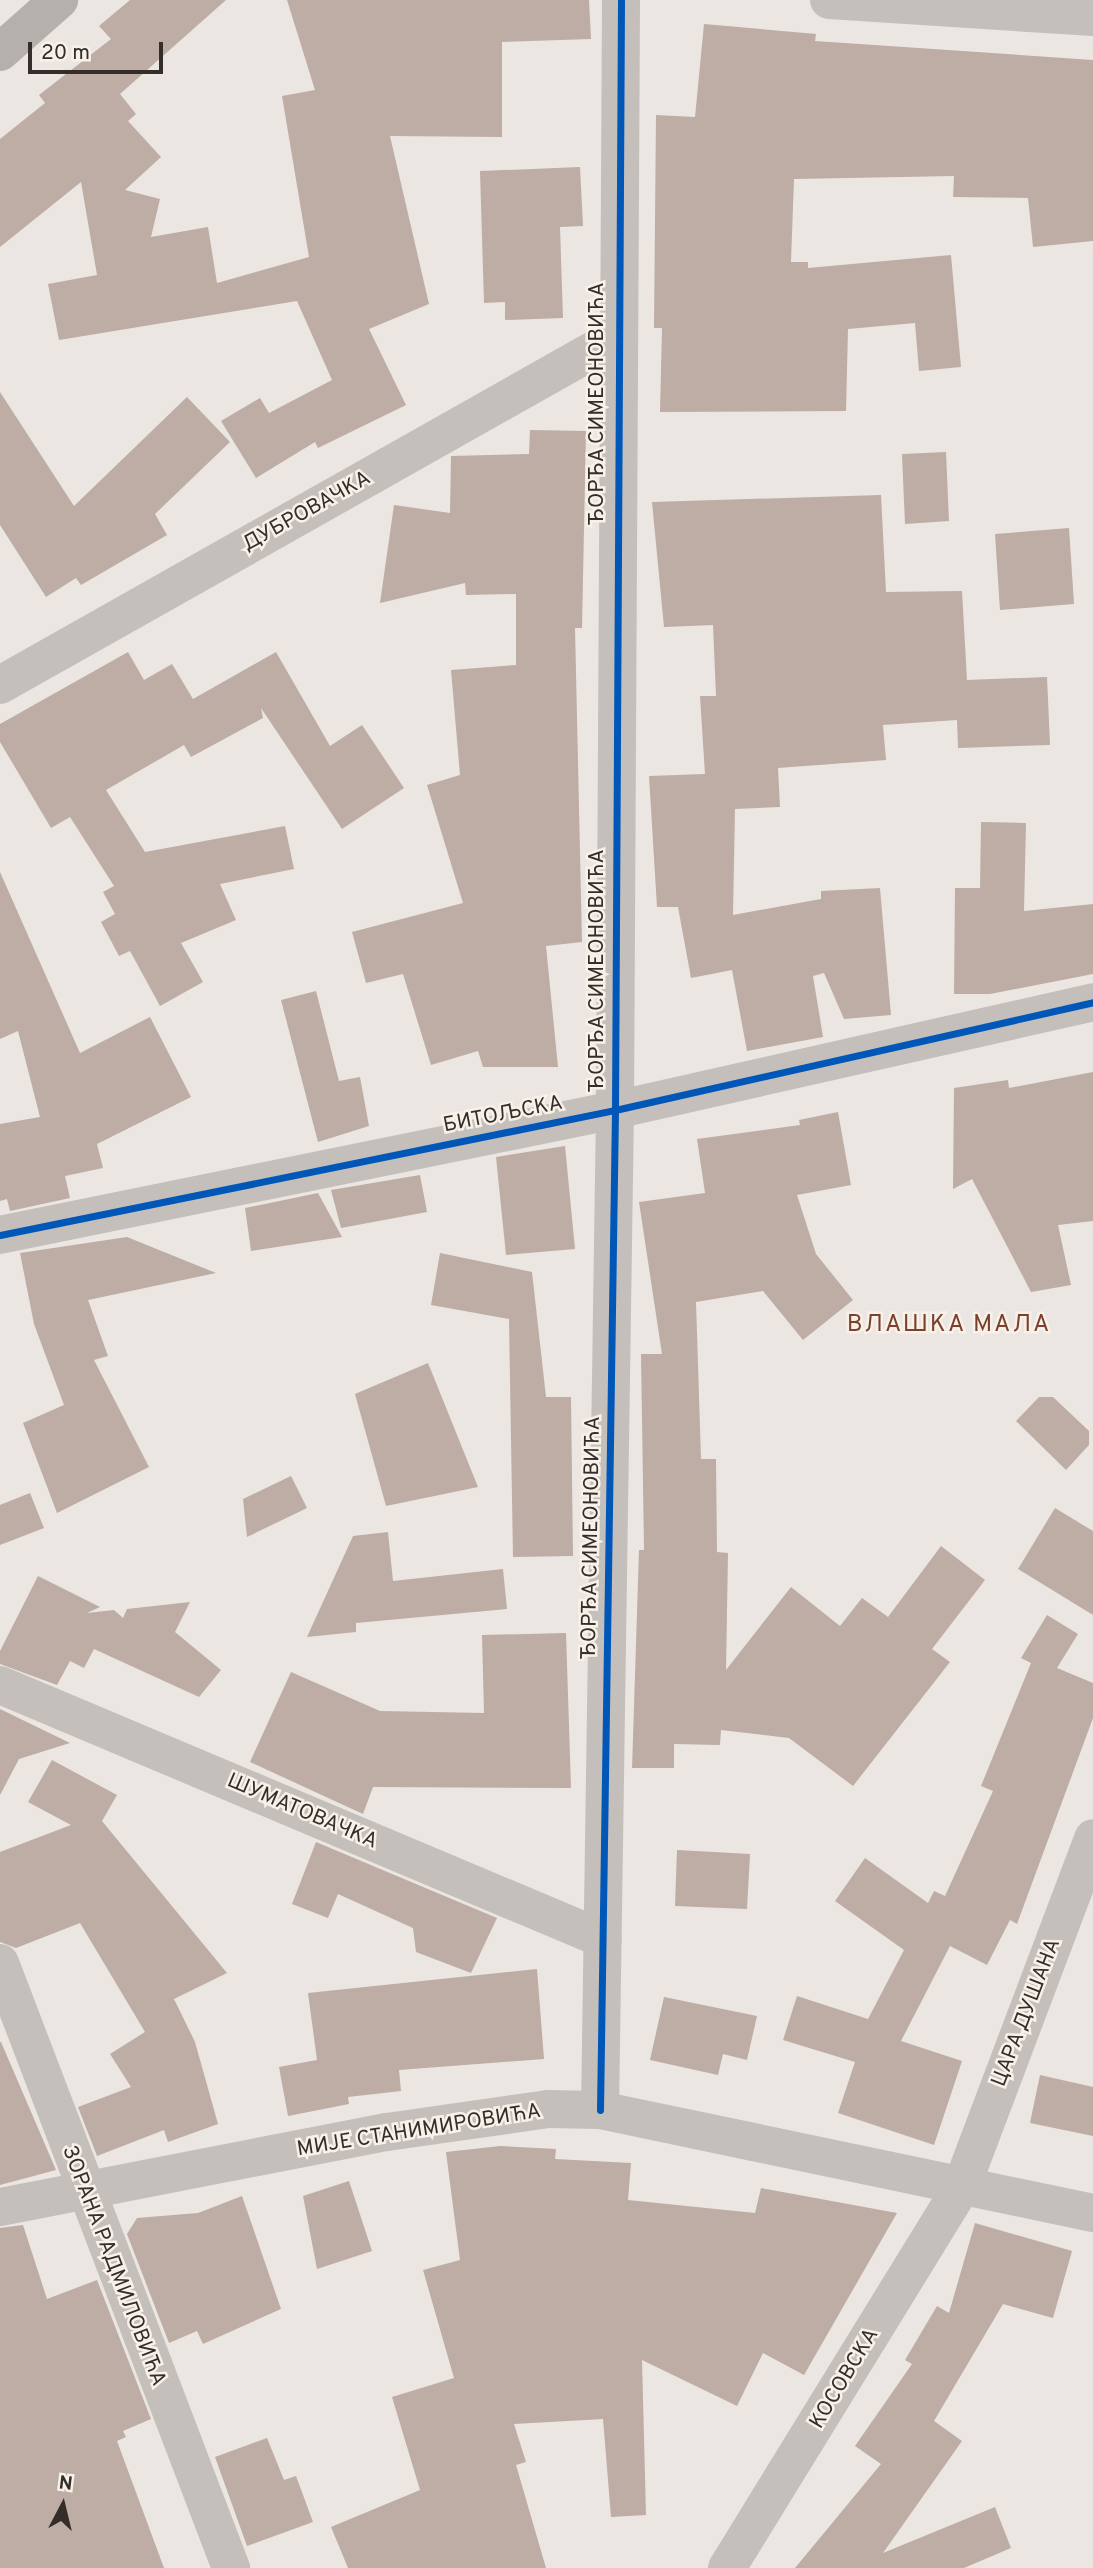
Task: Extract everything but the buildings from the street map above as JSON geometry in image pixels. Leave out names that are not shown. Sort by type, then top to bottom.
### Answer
[{"type":"street","points":[[0,52],[59,0]]},
{"type":"street","name":"ЂОРЂА СИМЕОНОВИЋА","points":[[600,2110],[615,1110],[615,338],[621,0]]},
{"type":"street","points":[[829,0],[1093,17]]},
{"type":"street","name":"ДУБРОВАЧКА","points":[[0,685],[615,338]]},
{"type":"street","name":"БИТОЉСКА","points":[[0,1235],[615,1110],[1093,1002]]},
{"type":"street","name":"ШУМАТОВАЧКА","points":[[0,1685],[603,1939]]},
{"type":"street","name":"ЦАРА ДУШАНА","points":[[961,2188],[1093,1838]]},
{"type":"street","name":"ЗОРАНА РАДМИЛОВИЋА","points":[[0,1962],[83,2193],[231,2568]]},
{"type":"street","name":"МИЈЕ СТАНИМИРОВИЋА","points":[[0,2207],[482,2116],[600,2110],[961,2188],[1093,2213]]},
{"type":"street","name":"КОСОВСКА","points":[[727,2568],[961,2188]]},
{"type":"cycle path","points":[[600,2110],[615,1110],[621,0]]},
{"type":"cycle path","points":[[0,1235],[615,1110],[1093,1002]]},
{"type":"district","name":"ВЛАШКА МАЛА","points":[[949,1326]]}]
